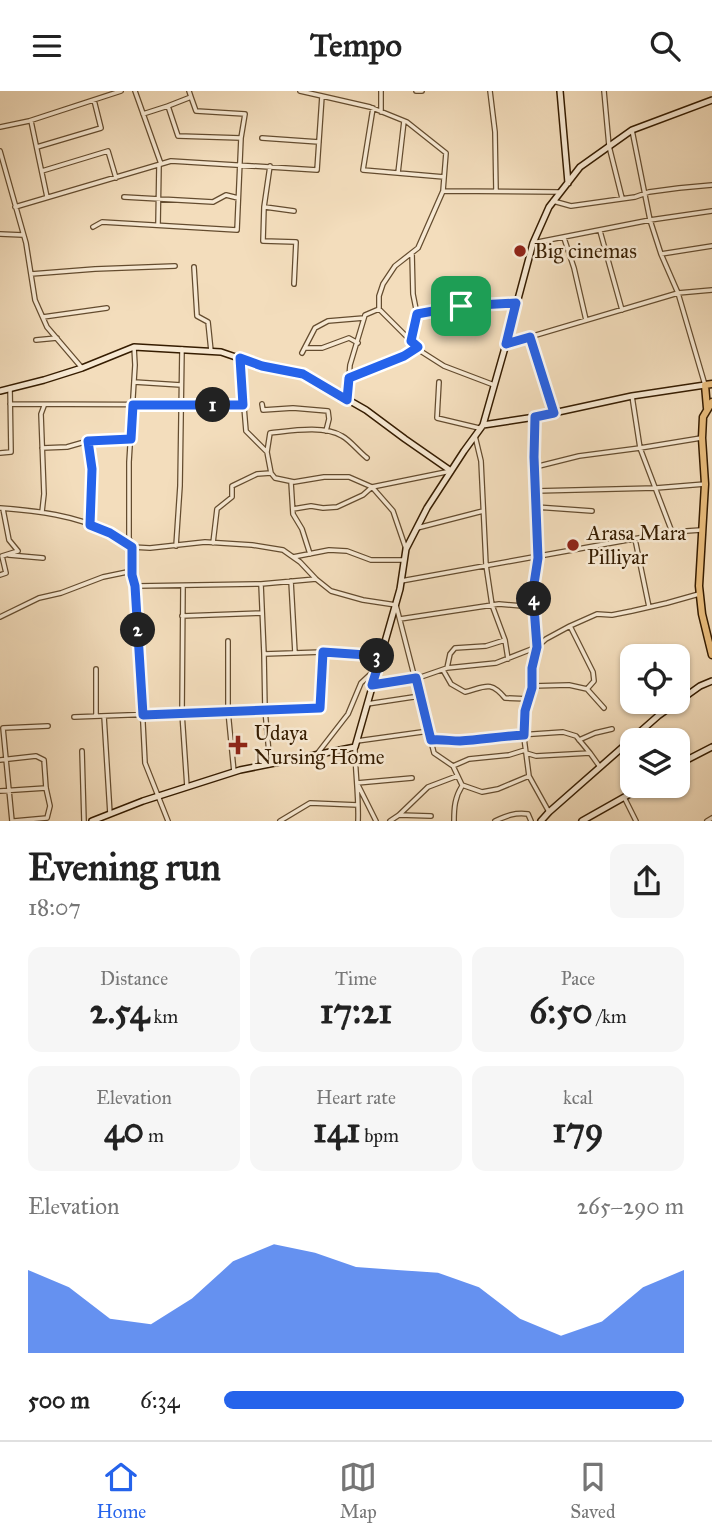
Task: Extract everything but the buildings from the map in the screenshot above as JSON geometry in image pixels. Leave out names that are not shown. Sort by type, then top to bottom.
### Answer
[{"type":"main road","points":[[559,91],[568,183]]},
{"type":"main road","points":[[92,821],[158,796],[234,772],[356,744],[396,605],[405,549],[481,426],[533,243],[549,207],[580,167],[632,130],[712,100]]},
{"type":"main road","points":[[0,391],[82,368],[134,347],[221,352],[262,366],[303,374],[366,410],[451,471]]},
{"type":"main road","points":[[481,426],[632,396],[709,385],[707,408]]},
{"type":"main road","points":[[712,401],[703,417],[705,484],[699,594],[712,655]]},
{"type":"main road","points":[[703,510],[712,509]]},
{"type":"main road","points":[[541,821],[659,716],[699,686],[712,681]]},
{"type":"main road","points":[[690,758],[712,747]]},
{"type":"main road","points":[[582,821],[622,798]]},
{"type":"street","points":[[0,127],[31,120],[121,91]]},
{"type":"street","points":[[135,91],[160,165],[158,225]]},
{"type":"street","points":[[93,227],[102,222],[237,230],[244,114],[196,111],[189,91]]},
{"type":"street","points":[[303,91],[373,108],[404,121],[446,153],[443,191],[418,248],[395,266],[383,284],[379,309],[411,341],[444,366],[494,386]]},
{"type":"street","points":[[340,91],[341,100]]},
{"type":"street","points":[[381,91],[381,112]]},
{"type":"street","points":[[416,91],[422,91]]},
{"type":"street","points":[[490,91],[495,132],[496,191]]},
{"type":"street","points":[[604,91],[609,146],[622,198]]},
{"type":"street","points":[[15,207],[171,161],[317,170],[322,96]]},
{"type":"street","points":[[143,114],[191,97]]},
{"type":"street","points":[[37,147],[101,128],[94,100]]},
{"type":"street","points":[[167,106],[177,136],[241,138]]},
{"type":"street","points":[[363,170],[373,108]]},
{"type":"street","points":[[31,120],[47,197]]},
{"type":"street","points":[[398,173],[404,121]]},
{"type":"street","points":[[632,130],[650,221],[709,385]]},
{"type":"street","points":[[262,138],[319,142]]},
{"type":"street","points":[[0,151],[2,168],[23,235],[35,300],[47,327],[82,368]]},
{"type":"street","points":[[42,171],[108,151],[116,178]]},
{"type":"street","points":[[270,166],[264,207],[263,241],[296,242],[294,284]]},
{"type":"street","points":[[358,173],[363,170],[444,177]]},
{"type":"street","points":[[553,201],[571,206],[712,185]]},
{"type":"street","points":[[443,191],[559,192]]},
{"type":"street","points":[[124,197],[213,202],[226,195],[238,198]]},
{"type":"street","points":[[264,207],[294,211]]},
{"type":"street","points":[[533,243],[712,211]]},
{"type":"street","points":[[600,230],[622,310]]},
{"type":"street","points":[[0,234],[23,235]]},
{"type":"street","points":[[564,237],[586,320]]},
{"type":"street","points":[[661,254],[712,246]]},
{"type":"street","points":[[411,341],[417,314],[413,294],[412,253]]},
{"type":"street","points":[[31,274],[175,266]]},
{"type":"street","points":[[194,267],[197,316],[208,323],[211,351]]},
{"type":"street","points":[[506,344],[678,293],[712,290]]},
{"type":"street","points":[[417,314],[461,306],[516,303]]},
{"type":"street","points":[[43,317],[107,308]]},
{"type":"street","points":[[347,400],[350,365],[365,315],[379,309]]},
{"type":"street","points":[[358,343],[349,338],[322,348],[303,351],[314,328],[328,321],[365,318]]},
{"type":"street","points":[[530,337],[554,413]]},
{"type":"street","points":[[36,340],[57,338]]},
{"type":"street","points":[[134,347],[129,538],[135,586],[145,763],[168,821]]},
{"type":"street","points":[[349,378],[404,356],[418,347]]},
{"type":"street","points":[[176,546],[180,486],[182,349]]},
{"type":"street","points":[[240,358],[246,431],[267,452]]},
{"type":"street","points":[[134,382],[182,385]]},
{"type":"street","points":[[439,382],[437,418],[481,426]]},
{"type":"street","points":[[0,453],[11,452],[10,388]]},
{"type":"street","points":[[632,396],[640,448],[672,532]]},
{"type":"street","points":[[10,404],[243,405]]},
{"type":"street","points":[[262,404],[263,410],[293,408],[328,411],[326,431]]},
{"type":"street","points":[[42,512],[44,494],[41,414],[44,405]]},
{"type":"street","points":[[535,417],[538,558],[534,607],[537,647],[532,668],[532,686],[525,711],[524,735],[530,776],[549,812]]},
{"type":"street","points":[[367,458],[342,436],[326,431],[301,429],[270,433],[267,452],[271,473],[275,478],[291,482],[324,477],[349,477],[372,487],[393,511],[405,549]]},
{"type":"street","points":[[475,434],[481,461],[486,565],[492,605],[505,640],[508,659]]},
{"type":"street","points":[[535,467],[579,456],[702,438]]},
{"type":"street","points":[[42,448],[67,447],[88,441],[131,439]]},
{"type":"street","points":[[88,441],[92,469],[90,525]]},
{"type":"street","points":[[293,509],[312,506],[337,507],[363,495],[372,487],[451,471]]},
{"type":"street","points":[[213,543],[217,509],[232,497],[233,486],[257,474],[271,473]]},
{"type":"street","points":[[291,482],[293,514],[302,529],[310,554]]},
{"type":"street","points":[[535,491],[705,484]]},
{"type":"street","points":[[536,507],[592,511]]},
{"type":"street","points":[[0,575],[6,573],[2,556],[18,551],[9,540],[1,508],[42,512],[74,519],[110,533],[132,547],[213,543],[283,550],[331,591],[396,605],[434,753],[453,766],[462,785],[482,792],[498,789],[530,776]]},
{"type":"street","points":[[417,528],[483,511]]},
{"type":"street","points":[[401,581],[672,532],[701,530]]},
{"type":"street","points":[[635,539],[649,607]]},
{"type":"street","points":[[293,557],[329,549],[347,551],[370,560],[404,560]]},
{"type":"street","points":[[7,554],[43,558]]},
{"type":"street","points":[[0,617],[39,598],[61,593],[103,577],[132,571]]},
{"type":"street","points":[[135,586],[261,584],[316,579]]},
{"type":"street","points":[[290,581],[295,653]]},
{"type":"street","points":[[261,584],[265,710],[270,764]]},
{"type":"street","points":[[183,585],[182,713],[187,787]]},
{"type":"street","points":[[372,685],[416,678],[445,669],[496,663],[537,647],[546,639],[597,614],[612,615],[699,594]]},
{"type":"street","points":[[400,619],[499,604],[534,607]]},
{"type":"street","points":[[182,616],[262,613]]},
{"type":"street","points":[[570,626],[593,673],[594,681],[587,689]]},
{"type":"street","points":[[505,640],[486,646],[455,648],[445,669],[452,684],[465,692],[490,686],[505,698],[529,699]]},
{"type":"street","points":[[228,641],[229,711],[234,772]]},
{"type":"street","points":[[74,717],[320,708],[323,652]]},
{"type":"street","points":[[264,654],[323,652],[381,656]]},
{"type":"street","points":[[317,754],[348,714],[361,683],[378,668]]},
{"type":"street","points":[[96,669],[96,716]]},
{"type":"street","points":[[532,686],[569,685],[587,689],[604,708]]},
{"type":"street","points":[[367,704],[420,696]]},
{"type":"street","points":[[104,716],[110,814]]},
{"type":"street","points":[[0,760],[6,760],[36,756],[44,760],[50,806],[47,818],[13,821],[6,760],[2,733],[3,728],[48,726]]},
{"type":"street","points":[[579,740],[594,733],[612,730]]},
{"type":"street","points":[[358,821],[356,744],[429,731]]},
{"type":"street","points":[[431,740],[444,738],[456,741],[563,732],[576,736],[600,767]]},
{"type":"street","points":[[82,751],[84,821]]},
{"type":"street","points":[[453,766],[469,759],[526,751],[537,756],[590,753]]},
{"type":"street","points":[[390,821],[428,786],[457,776]]},
{"type":"street","points":[[357,783],[412,778]]},
{"type":"street","points":[[357,783],[376,821]]},
{"type":"street","points":[[454,821],[454,807],[462,785]]},
{"type":"street","points":[[0,791],[46,788]]},
{"type":"street","points":[[624,798],[636,821]]},
{"type":"street","points":[[281,820],[310,803],[358,805]]},
{"type":"street","points":[[495,821],[520,813],[528,814],[531,821]]},
{"type":"street","points":[[399,815],[431,816]]},
{"type":"street","points":[[707,821],[712,818]]},
{"type":"place","name":"Big cinemas","points":[[520,251]]},
{"type":"place","name":"Arasa Mara Pilliyar","points":[[573,545]]},
{"type":"place","name":"Udaya Nursing Home","points":[[238,745]]},
{"type":"route","points":[[516,303],[506,344],[530,337],[554,413],[535,417],[538,558],[534,607],[537,647],[532,668],[532,688],[525,711],[524,735],[456,741],[444,738],[431,740],[416,678],[372,685],[381,656],[323,652],[320,708],[143,715],[132,547],[110,533],[90,525],[92,469],[88,441],[131,439],[133,405],[243,405],[240,358],[262,366],[303,374],[347,400],[349,378],[404,356],[418,347],[411,341],[417,314],[461,306],[516,303]]}]
